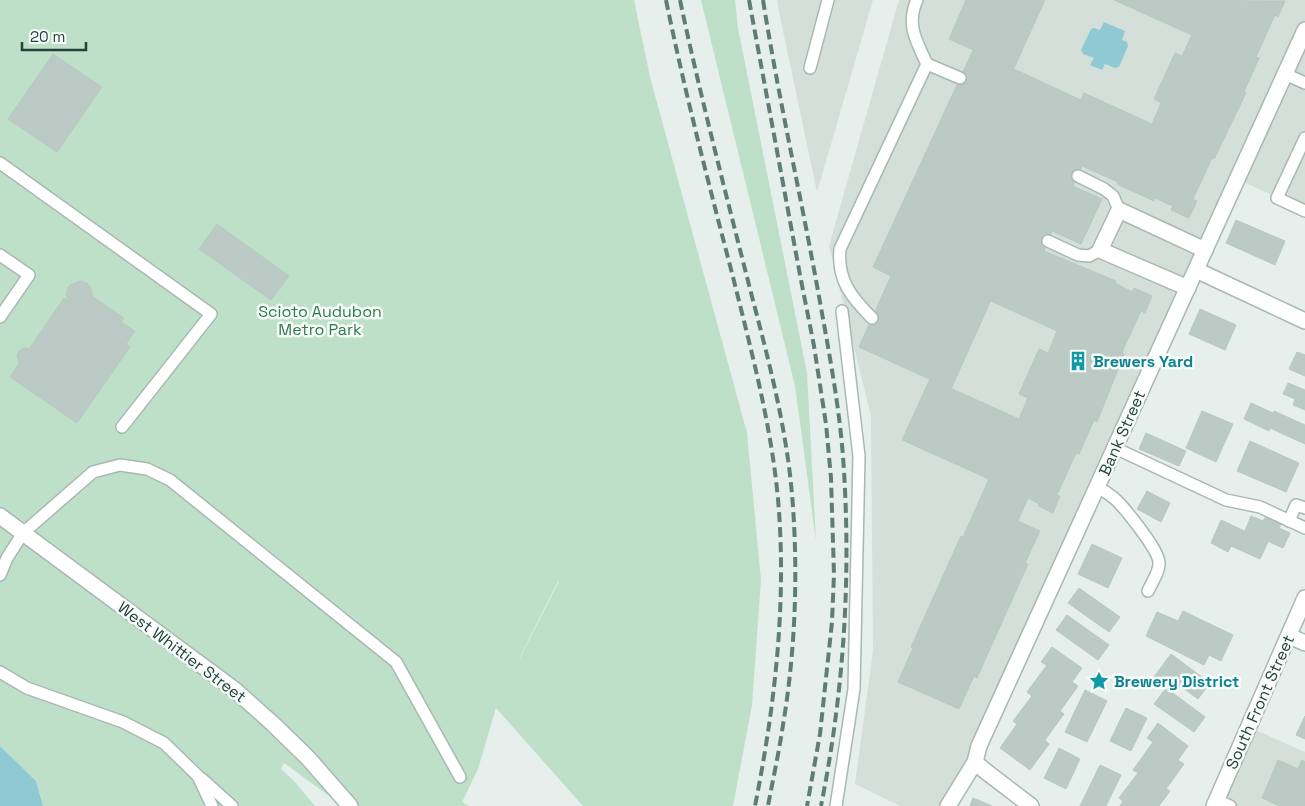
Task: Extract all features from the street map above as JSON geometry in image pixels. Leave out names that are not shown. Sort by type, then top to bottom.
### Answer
[{"type":"street","name":"Bank Street","points":[[948,806],[975,762],[979,746],[1304,34]]},
{"type":"street","points":[[1188,288],[1100,250],[1119,210],[1205,250]]},
{"type":"street","points":[[1196,270],[1305,321]]},
{"type":"street","name":"West Whittier Street","points":[[0,516],[235,690],[301,751],[350,806]]},
{"type":"street","name":"South Front Street","points":[[1220,804],[1305,598]]},
{"type":"street","points":[[1289,636],[1305,643]]},
{"type":"street","points":[[975,762],[1031,806]]},
{"type":"lane","points":[[810,68],[828,0]]},
{"type":"lane","points":[[917,0],[913,10],[913,33],[926,64],[960,78]]},
{"type":"lane","points":[[872,318],[854,300],[843,280],[839,262],[840,249],[926,64]]},
{"type":"lane","points":[[1285,74],[1305,83]]},
{"type":"lane","points":[[1305,138],[1278,198],[1305,210]]},
{"type":"lane","points":[[0,163],[211,314],[122,427]]},
{"type":"lane","points":[[1078,176],[1104,189],[1113,196],[1119,210]]},
{"type":"lane","points":[[1048,241],[1078,255],[1088,256],[1100,250]]},
{"type":"lane","points":[[0,255],[29,275],[0,317]]},
{"type":"lane","points":[[836,806],[854,689],[859,456],[842,311]]},
{"type":"lane","points":[[1115,448],[1226,500],[1260,507],[1305,528]]},
{"type":"lane","points":[[0,574],[7,558],[23,533],[92,472],[120,464],[147,469],[170,480],[396,662],[460,777]]},
{"type":"lane","points":[[1097,487],[1114,498],[1131,517],[1159,559],[1159,568],[1148,590]]},
{"type":"lane","points":[[1290,521],[1296,505],[1305,508]]},
{"type":"lane","points":[[0,672],[27,688],[123,722],[164,743],[232,806]]},
{"type":"lane","points":[[198,776],[212,806]]},
{"type":"shaded area","points":[[777,0],[873,0],[817,192],[779,12]]},
{"type":"shaded area","points":[[899,0],[1305,0],[1305,210],[1237,179],[968,761],[944,806],[900,806],[855,784],[873,651],[871,416],[829,246]]},
{"type":"shaded area","points":[[1249,727],[1305,752],[1305,806],[1211,806]]},
{"type":"green space","name":"Scioto Audubon Metro Park","points":[[0,0],[634,0],[650,77],[747,433],[761,580],[752,705],[733,806],[583,806],[496,708],[478,769],[462,802],[469,806],[343,806],[284,763],[281,769],[295,782],[315,806],[43,806],[36,781],[0,746]],"holes":[[[558,581],[559,581],[520,658]]]},
{"type":"green space","points":[[701,0],[735,0],[738,28],[807,373],[816,541],[795,386]]},
{"type":"water","points":[[1104,22],[1125,31],[1122,40],[1127,42],[1128,46],[1119,67],[1115,68],[1105,64],[1102,70],[1090,65],[1094,58],[1083,54],[1081,50],[1091,29],[1100,30]]},
{"type":"water","points":[[0,746],[36,781],[43,806],[0,806]]},
{"type":"building","points":[[966,0],[1045,0],[1014,68],[949,39]]},
{"type":"building","name":"Brewers Yard","points":[[1114,0],[1285,1],[1278,17],[1275,15],[1256,57],[1259,58],[1244,92],[1246,93],[1193,199],[1197,201],[1189,218],[1171,210],[1173,206],[1155,198],[1154,201],[1082,166],[1073,186],[1102,199],[1081,244],[1052,231],[1044,251],[1116,281],[1115,283],[1132,292],[1134,288],[1152,296],[1145,313],[1141,311],[1122,352],[1124,354],[1097,422],[1094,420],[1079,454],[1076,453],[1057,495],[1060,496],[1053,513],[1038,506],[1039,504],[1028,498],[1018,521],[1040,531],[1025,563],[1028,564],[977,678],[974,676],[959,709],[898,682],[913,648],[911,647],[989,479],[902,440],[930,379],[1019,419],[1028,398],[1019,394],[1039,349],[1048,353],[1057,331],[991,301],[1084,93],[1152,124],[1161,103],[1154,99],[1175,53],[1182,56],[1192,35]]},
{"type":"building","points":[[973,50],[1081,100],[951,389],[859,347],[891,276],[873,267]]},
{"type":"building","points":[[53,54],[102,87],[57,152],[8,119]]},
{"type":"building","points":[[1236,220],[1285,241],[1275,265],[1226,243]]},
{"type":"building","points":[[217,224],[289,276],[271,300],[199,249]]},
{"type":"building","points":[[80,281],[87,283],[92,290],[92,296],[124,318],[121,322],[135,331],[126,344],[130,347],[77,423],[10,377],[19,363],[17,356],[19,351],[24,348],[29,349],[64,298],[69,301],[66,294],[70,285]]},
{"type":"building","points":[[1200,309],[1236,325],[1225,350],[1189,334]]},
{"type":"building","points":[[1297,352],[1305,355],[1305,376],[1289,369]]},
{"type":"building","points":[[1288,383],[1305,390],[1305,410],[1293,405],[1295,399],[1283,394]]},
{"type":"building","points":[[1251,403],[1305,425],[1305,444],[1270,428],[1269,431],[1244,419]]},
{"type":"building","points":[[1202,411],[1233,424],[1216,462],[1186,448]]},
{"type":"building","points":[[1146,433],[1186,451],[1179,466],[1139,449]]},
{"type":"building","points":[[1250,441],[1299,463],[1286,492],[1237,471]]},
{"type":"building","points":[[1147,491],[1170,503],[1161,522],[1137,509]]},
{"type":"building","points":[[1251,516],[1263,521],[1266,516],[1282,523],[1279,528],[1290,533],[1283,548],[1245,531]]},
{"type":"building","points":[[1221,520],[1268,542],[1260,559],[1231,546],[1228,552],[1211,543]]},
{"type":"building","points":[[1092,544],[1122,558],[1108,588],[1078,574]]},
{"type":"building","points":[[1079,588],[1120,617],[1109,632],[1068,603]]},
{"type":"building","points":[[1183,611],[1233,635],[1221,661],[1209,655],[1204,665],[1146,636],[1157,612],[1178,621]]},
{"type":"building","points":[[1067,615],[1109,645],[1098,660],[1056,630]]},
{"type":"building","points":[[1052,647],[1082,668],[1072,682],[1078,686],[1060,711],[1064,714],[1045,740],[1049,744],[1030,770],[1000,748],[1017,724],[1013,721],[1032,696],[1027,692],[1047,665],[1041,662]]},
{"type":"building","points":[[1171,654],[1210,683],[1198,699],[1176,683],[1171,689],[1154,677]]},
{"type":"building","points":[[1166,688],[1205,717],[1194,732],[1154,704]]},
{"type":"building","points":[[1085,690],[1107,701],[1087,742],[1065,732]]},
{"type":"building","points":[[1126,708],[1147,718],[1131,751],[1110,741]]},
{"type":"building","points":[[1305,716],[1305,739],[1296,735]]},
{"type":"building","points":[[1158,723],[1188,746],[1178,760],[1184,764],[1166,789],[1170,791],[1159,806],[1120,806],[1123,801],[1119,798],[1138,773],[1133,770],[1153,742],[1147,738]]},
{"type":"building","points":[[1059,748],[1080,759],[1066,789],[1044,778]]},
{"type":"building","points":[[1278,760],[1298,769],[1302,760],[1305,762],[1305,806],[1280,806],[1262,798]]},
{"type":"building","points":[[1100,765],[1121,775],[1106,806],[1080,806]]},
{"type":"building","points":[[973,798],[992,806],[970,806]]},
{"type":"railway","points":[[666,0],[689,104],[760,387],[775,471],[780,538],[780,615],[773,692],[755,806]]},
{"type":"railway","points":[[680,0],[713,142],[770,367],[787,451],[793,507],[795,561],[793,643],[783,725],[768,806]]},
{"type":"railway","points":[[749,0],[814,346],[826,424],[831,478],[834,574],[832,622],[820,734],[807,806]]},
{"type":"railway","points":[[763,0],[828,344],[843,451],[846,514],[846,598],[840,682],[829,765],[821,806]]},
{"type":"place","name":"Brewers Yard","points":[[1078,361]]},
{"type":"place","name":"Brewery District","points":[[1099,681]]}]
